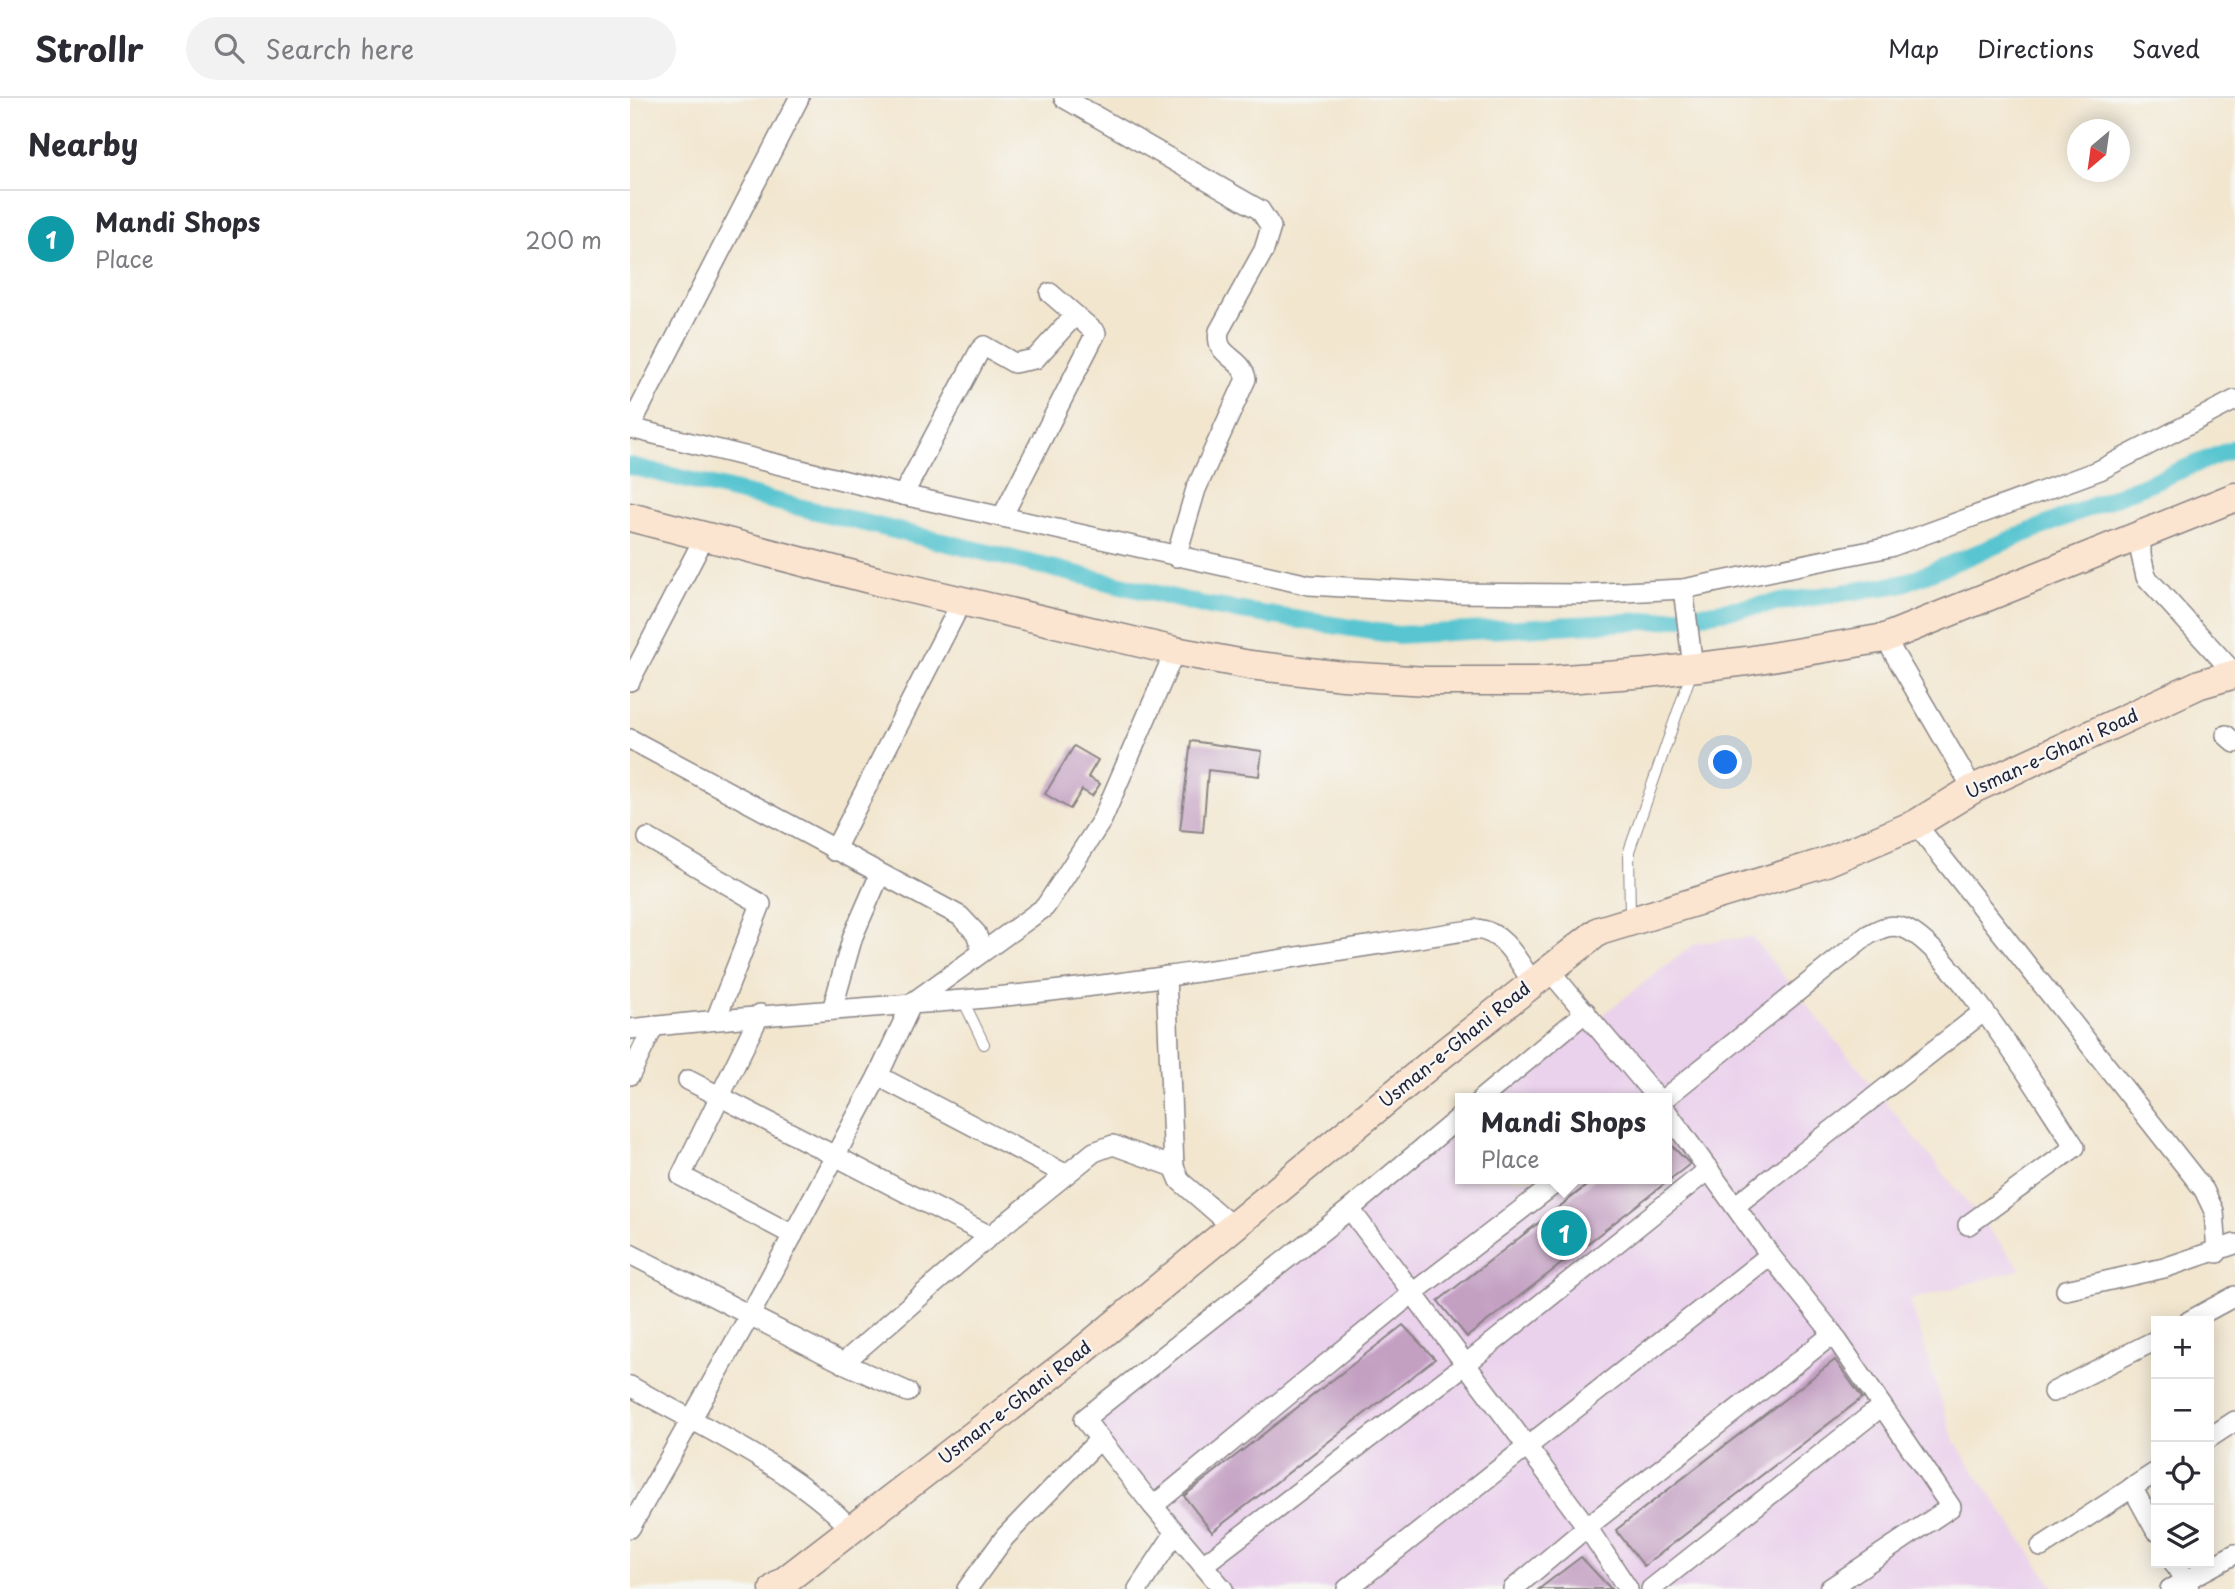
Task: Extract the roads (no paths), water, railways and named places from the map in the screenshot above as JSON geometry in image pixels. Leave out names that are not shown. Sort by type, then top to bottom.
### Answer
[{"type":"main road","points":[[630,517],[962,601],[1175,651],[1250,665],[1427,681],[1537,681],[1648,673],[1691,654],[1747,662],[1885,638],[2235,497]]},
{"type":"main road","name":"Usman-e-Ghani Road","points":[[774,1589],[1075,1357],[1599,931],[1826,862],[1916,824],[1973,789],[2200,684],[2235,674]]},
{"type":"street","points":[[799,98],[630,428],[903,495],[1176,557],[1323,586],[1448,593],[1684,593],[1890,547],[2100,470],[2235,400]]},
{"type":"street","points":[[1064,98],[1260,210],[1271,227],[1264,250],[1219,331],[1217,342],[1245,371],[1246,379],[1196,489],[1176,557]]},
{"type":"street","points":[[1002,517],[1096,333],[1050,293]]},
{"type":"street","points":[[903,495],[980,350],[984,346],[993,348],[1014,363],[1035,359],[1075,315]]},
{"type":"street","points":[[630,681],[705,536]]},
{"type":"street","points":[[2141,537],[2141,555],[2147,577],[2235,674]]},
{"type":"street","points":[[1684,593],[1691,654]]},
{"type":"street","points":[[834,851],[962,601]]},
{"type":"street","points":[[1885,638],[1973,789]]},
{"type":"street","points":[[632,1518],[691,1421],[750,1315],[878,1076],[912,1003],[1045,906],[1101,820],[1175,651]]},
{"type":"street","points":[[630,739],[834,851],[960,916],[976,933],[982,950]]},
{"type":"street","points":[[1916,824],[2204,1190],[2214,1210],[2217,1253]]},
{"type":"street","points":[[648,838],[761,904],[716,1019]]},
{"type":"street","points":[[832,1010],[853,936],[880,874]]},
{"type":"street","points":[[1671,1093],[1868,935],[1887,926],[1904,928],[1936,949],[1983,1012],[2075,1147],[1968,1225]]},
{"type":"street","points":[[630,1029],[760,1014],[963,1000],[1166,976],[1477,929],[1492,931],[1541,976],[1586,1012],[1653,1093]]},
{"type":"street","points":[[1166,976],[1174,1167],[1180,1181],[1233,1227]]},
{"type":"street","points":[[1488,1093],[1586,1012]]},
{"type":"street","points":[[1735,1206],[1983,1012]]},
{"type":"street","points":[[760,1014],[681,1176],[793,1235]]},
{"type":"street","points":[[630,1075],[654,1026]]},
{"type":"street","points":[[878,1076],[1065,1174]]},
{"type":"street","points":[[688,1080],[836,1154],[990,1236]]},
{"type":"street","points":[[1672,1119],[1770,1255],[1833,1334],[1951,1507],[1829,1589]]},
{"type":"street","points":[[1455,1121],[1350,1209],[1084,1419],[1210,1579],[1466,1364],[1709,1169]]},
{"type":"street","points":[[843,1363],[990,1236],[1094,1152],[1113,1145],[1174,1167]]},
{"type":"street","points":[[1153,1506],[1414,1292],[1554,1184]]},
{"type":"street","points":[[1350,1209],[1587,1527],[1628,1589]]},
{"type":"street","points":[[2066,1290],[2217,1253],[2235,1244]]},
{"type":"street","points":[[630,1254],[843,1363],[908,1392]]},
{"type":"street","points":[[1347,1589],[1770,1255]]},
{"type":"street","points":[[2198,1316],[2235,1296]]},
{"type":"street","points":[[1513,1589],[1587,1527],[1833,1334]]},
{"type":"street","points":[[2053,1392],[2151,1343]]},
{"type":"street","points":[[630,1386],[787,1476],[832,1508],[852,1530]]},
{"type":"street","points":[[1651,1589],[1882,1406]]},
{"type":"street","points":[[2214,1435],[2235,1421]]},
{"type":"street","points":[[967,1589],[1004,1536],[1100,1439]]},
{"type":"street","points":[[2041,1548],[2151,1475]]},
{"type":"street","points":[[2132,1488],[2151,1522]]},
{"type":"street","points":[[1138,1589],[1175,1532]]},
{"type":"street","points":[[2176,1568],[2181,1586],[2235,1554]]},
{"type":"lane","points":[[1630,922],[1629,851],[1691,654]]},
{"type":"lane","points":[[963,1000],[984,1044]]},
{"type":"waterway","points":[[630,466],[1203,605],[1397,635],[1662,620],[1901,584],[2235,448]]},
{"type":"place","name":"Mandi Shops","points":[[1564,1233]]}]
